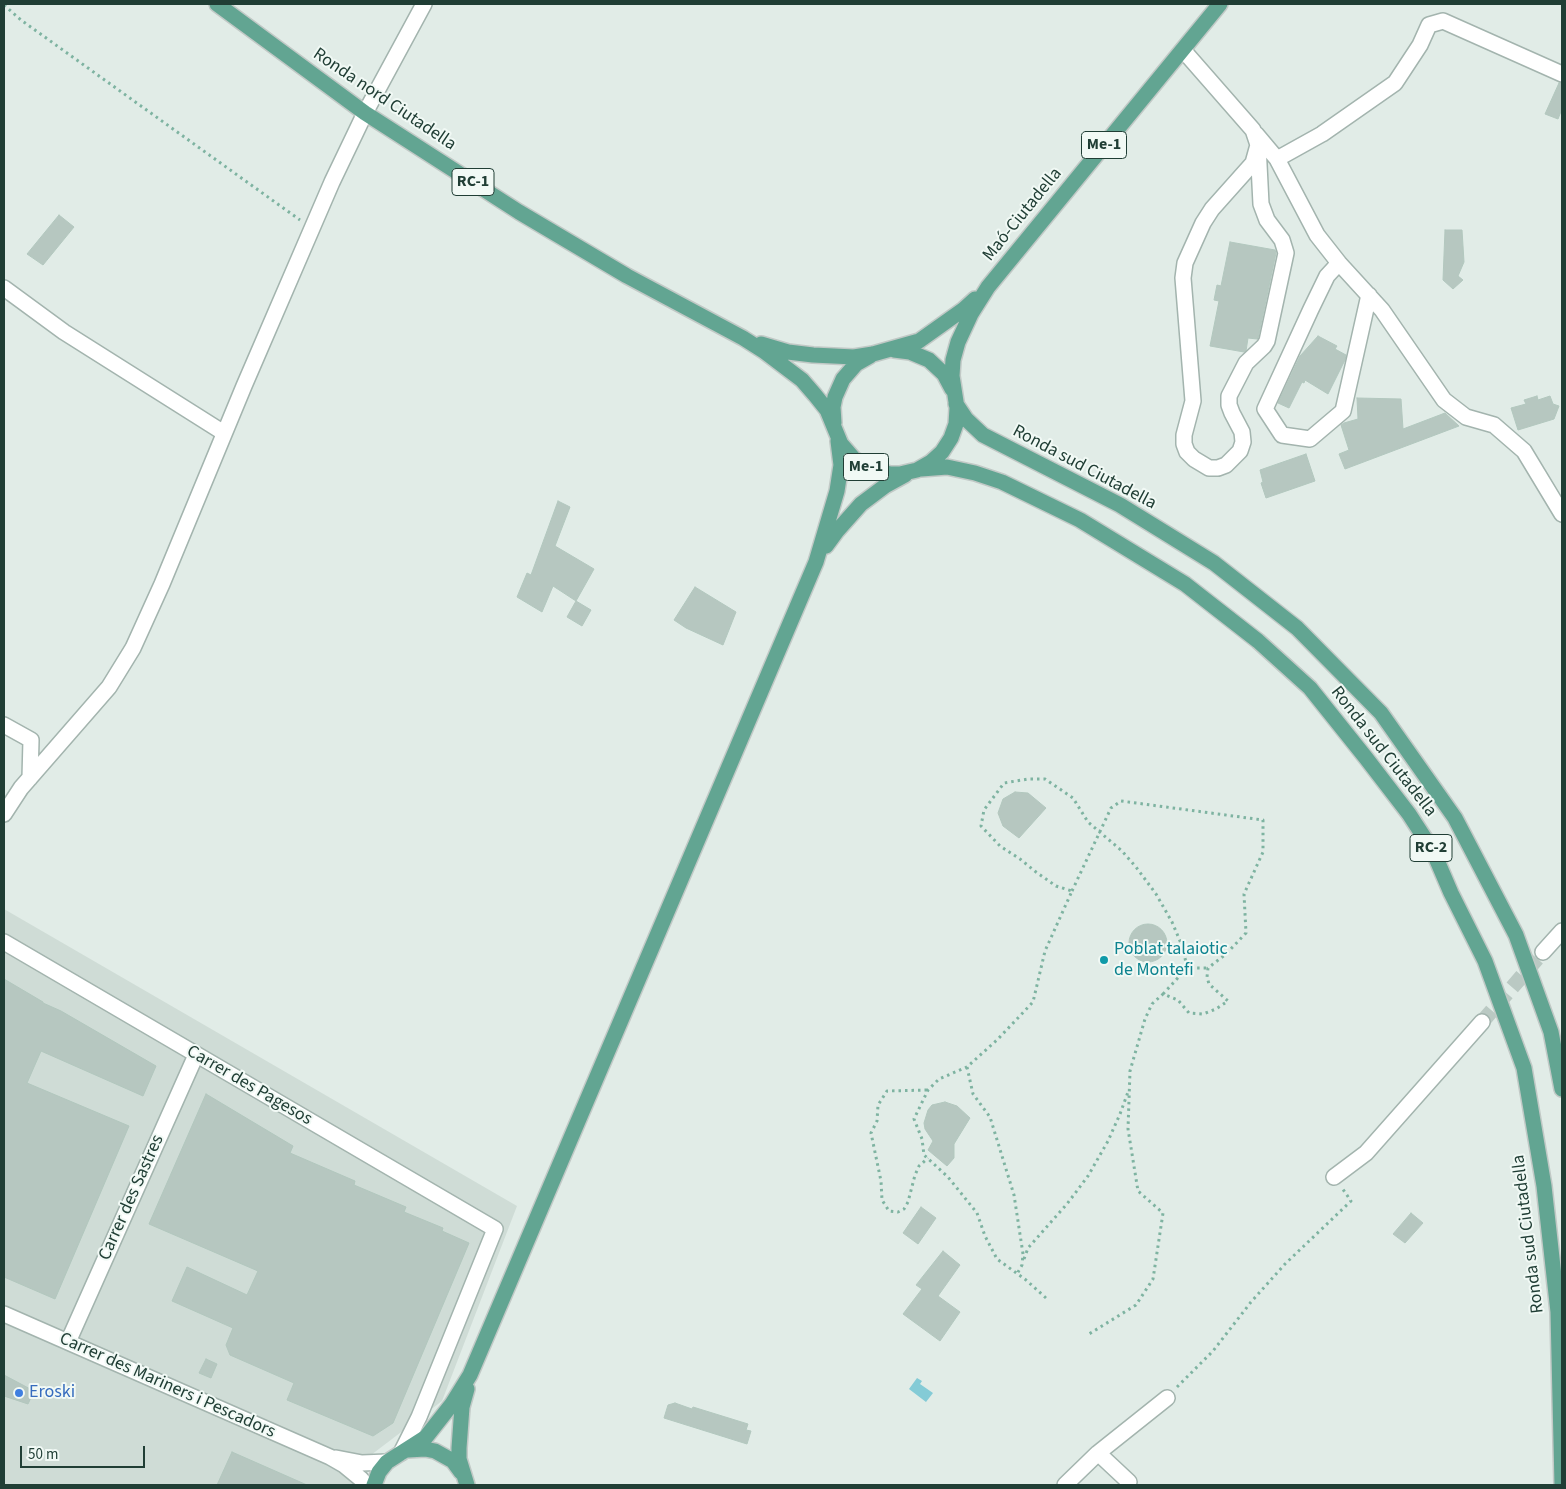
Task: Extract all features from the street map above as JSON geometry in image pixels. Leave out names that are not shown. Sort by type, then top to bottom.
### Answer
[{"type":"main road","name":"Ronda nord Ciutadella","points":[[216,4],[365,113],[519,212],[626,276],[743,338]]},
{"type":"main road","name":"Maó-Ciutadella","points":[[988,287],[1220,4]]},
{"type":"main road","name":"Me-1","points":[[374,1485],[379,1472],[387,1462],[426,1437],[452,1404],[470,1375],[816,562],[837,491],[840,465],[833,407],[843,379],[856,364],[873,354],[919,341],[964,309],[988,287]]},
{"type":"main road","name":"Me-1","points":[[816,562],[837,531],[862,504],[885,486],[931,462],[942,452],[951,438],[956,424],[952,376],[953,360],[958,342],[971,314],[988,287]]},
{"type":"main road","name":"RC-1","points":[[743,338],[788,352],[854,357],[873,354]]},
{"type":"main road","name":"RC-1","points":[[743,338],[802,380],[827,410],[836,431]]},
{"type":"main road","name":"Me-1","points":[[889,350],[910,352],[929,360],[944,374],[955,398]]},
{"type":"main road","name":"Ronda sud Ciutadella","points":[[955,398],[966,420],[983,435],[1120,505],[1214,562],[1297,628],[1381,713],[1455,818],[1516,935],[1550,1032],[1562,1090]]},
{"type":"main road","name":"Me-1","points":[[836,431],[847,452],[862,465],[880,472],[900,474],[913,471]]},
{"type":"main road","name":"Ronda sud Ciutadella","points":[[913,471],[947,467],[975,473],[1002,482],[1080,520],[1185,584],[1258,642],[1310,688],[1388,786],[1433,850],[1451,893],[1485,960],[1524,1068],[1544,1186],[1558,1312],[1562,1485]]},
{"type":"main road","name":"Me-1","points":[[466,1482],[459,1459],[459,1434],[462,1408],[470,1375]]},
{"type":"main road","name":"Me-1","points":[[403,1452],[425,1449],[445,1455],[460,1469],[466,1482]]},
{"type":"street","points":[[4,814],[21,788],[109,687],[133,648],[162,584],[224,433],[332,182],[365,113],[424,4]]},
{"type":"street","points":[[1278,159],[1322,134],[1394,83],[1420,45],[1429,25],[1443,21],[1562,74]]},
{"type":"street","points":[[1182,50],[1278,159],[1318,235],[1338,263],[1382,310],[1444,400],[1466,417],[1494,424],[1524,451],[1562,514]]},
{"type":"street","points":[[1253,130],[1258,145],[1261,204],[1267,220],[1282,240],[1286,253],[1267,341],[1246,363],[1229,396],[1229,405],[1242,432],[1240,451],[1226,465],[1218,468],[1209,468],[1194,459],[1187,452],[1184,444],[1184,435],[1193,402],[1183,278],[1185,263],[1203,223],[1212,209],[1253,163],[1258,145]]},
{"type":"street","points":[[1338,263],[1327,276],[1265,409],[1282,435],[1310,439],[1343,411],[1369,295]]},
{"type":"street","points":[[4,288],[64,332],[224,433]]},
{"type":"street","points":[[4,725],[31,740],[30,778]]},
{"type":"street","points":[[1543,952],[1562,931]]},
{"type":"street","name":"Carrer des Pagesos","points":[[4,942],[495,1229],[403,1452]]},
{"type":"street","points":[[1334,1177],[1366,1153],[1482,1022]]},
{"type":"street","name":"Carrer des Sastres","points":[[68,1342],[196,1054]]},
{"type":"street","name":"Carrer des Mariners i Pescadors","points":[[4,1314],[330,1457],[350,1470],[366,1485]]},
{"type":"street","points":[[1066,1485],[1098,1453],[1166,1398]]},
{"type":"street","points":[[1098,1453],[1129,1482]]},
{"type":"street","name":"Carrer des Mariners i Pescadors","points":[[330,1457],[362,1463],[387,1462]]},
{"type":"path","points":[[4,5],[21,20],[312,228]]},
{"type":"path","points":[[1072,891],[1056,886],[1036,872],[1000,846],[981,826],[984,810],[1004,783],[1028,779],[1045,779],[1073,798],[1088,822],[1136,867],[1156,894],[1176,931],[1183,948],[1187,968]]},
{"type":"path","points":[[1046,1298],[998,1259],[985,1236],[977,1213],[948,1177],[924,1155],[922,1139],[914,1119],[928,1090],[938,1079],[967,1066],[998,1039],[1033,1002],[1045,951],[1111,808],[1121,801],[1263,820],[1263,852],[1244,894],[1246,933],[1226,954],[1208,968],[1187,968],[1152,1004],[1144,1019],[1130,1071],[1128,1129],[1138,1191],[1163,1213],[1153,1280],[1136,1305],[1089,1334]]},
{"type":"path","points":[[1163,994],[1178,1000],[1189,1013],[1203,1014],[1216,1009],[1228,1001],[1209,984],[1207,977],[1208,968]]},
{"type":"path","points":[[967,1066],[973,1094],[990,1117],[1003,1156],[1014,1195],[1023,1262]]},
{"type":"path","points":[[1017,1274],[1028,1248],[1067,1204],[1088,1176],[1116,1123],[1130,1088]]},
{"type":"path","points":[[928,1090],[887,1092],[878,1105],[877,1121],[871,1133],[881,1181],[882,1200],[889,1211],[898,1212],[904,1209],[919,1166],[928,1158]]},
{"type":"path","points":[[1166,1398],[1213,1351],[1251,1302],[1286,1264],[1351,1201],[1334,1177]]},
{"type":"shaded area","points":[[4,909],[517,1206],[442,1401],[371,1455],[360,1485],[4,1485]]},
{"type":"water","points":[[917,1378],[922,1381],[920,1384],[933,1393],[926,1402],[909,1389]]},
{"type":"building","points":[[1559,83],[1562,83],[1562,109],[1558,119],[1545,114]]},
{"type":"building","points":[[59,215],[74,227],[43,265],[27,254]]},
{"type":"building","points":[[1445,230],[1462,230],[1464,262],[1458,276],[1463,280],[1453,289],[1443,280]]},
{"type":"building","points":[[1230,242],[1275,250],[1276,253],[1258,338],[1248,338],[1246,351],[1244,352],[1210,346],[1219,301],[1214,300],[1217,285],[1221,286]]},
{"type":"building","points":[[1318,336],[1337,346],[1335,349],[1346,355],[1328,394],[1305,380],[1304,383],[1302,382],[1289,408],[1278,403],[1300,356]]},
{"type":"building","points":[[1537,396],[1538,400],[1550,396],[1553,404],[1559,406],[1554,419],[1518,430],[1511,408],[1526,404],[1524,400]]},
{"type":"building","points":[[1357,398],[1401,399],[1403,429],[1445,413],[1459,426],[1345,469],[1339,454],[1349,450],[1341,425],[1358,419]]},
{"type":"building","points":[[1306,454],[1315,481],[1266,498],[1261,483],[1263,482],[1260,470]]},
{"type":"building","points":[[558,501],[570,507],[555,546],[594,569],[576,601],[553,586],[542,612],[517,597],[527,573],[531,575]]},
{"type":"building","points":[[695,587],[736,612],[723,645],[686,628],[674,620]]},
{"type":"building","points":[[576,601],[591,610],[582,626],[567,617]]},
{"type":"building","points":[[1015,792],[1028,793],[1046,808],[1019,838],[1003,826],[998,813],[1003,799]]},
{"type":"building","points":[[1148,924],[1161,930],[1167,943],[1161,956],[1148,962],[1135,956],[1129,943],[1135,930]]},
{"type":"building","points":[[4,979],[156,1066],[143,1096],[41,1051],[27,1083],[129,1126],[55,1299],[4,1277]]},
{"type":"building","points":[[206,1094],[293,1146],[290,1153],[355,1181],[354,1185],[406,1207],[404,1212],[443,1228],[442,1231],[469,1243],[393,1423],[373,1436],[287,1400],[294,1383],[230,1355],[226,1345],[233,1328],[172,1301],[187,1267],[247,1295],[258,1271],[149,1224]]},
{"type":"building","points":[[945,1102],[957,1106],[970,1118],[954,1144],[954,1158],[947,1166],[928,1150],[933,1141],[925,1129],[924,1123],[928,1110],[932,1105]]},
{"type":"building","points":[[921,1207],[936,1218],[918,1244],[903,1233]]},
{"type":"building","points":[[1411,1213],[1423,1223],[1405,1243],[1393,1234]]},
{"type":"building","points":[[943,1251],[960,1265],[938,1296],[960,1312],[940,1341],[903,1314],[922,1289],[916,1285]]},
{"type":"building","points":[[206,1359],[217,1364],[211,1378],[199,1373]]},
{"type":"building","name":"Eroski","points":[[4,1375],[34,1391],[28,1404],[4,1396]]},
{"type":"building","points":[[675,1403],[748,1424],[746,1430],[751,1431],[747,1444],[664,1418],[668,1405]]},
{"type":"building","points":[[232,1452],[307,1485],[217,1485]]},
{"type":"tunnel","points":[[1482,1022],[1543,952]]},
{"type":"place","name":"Poblat talaiotic de Montefi","points":[[1104,960]]},
{"type":"place","name":"Eroski","points":[[19,1393]]}]
